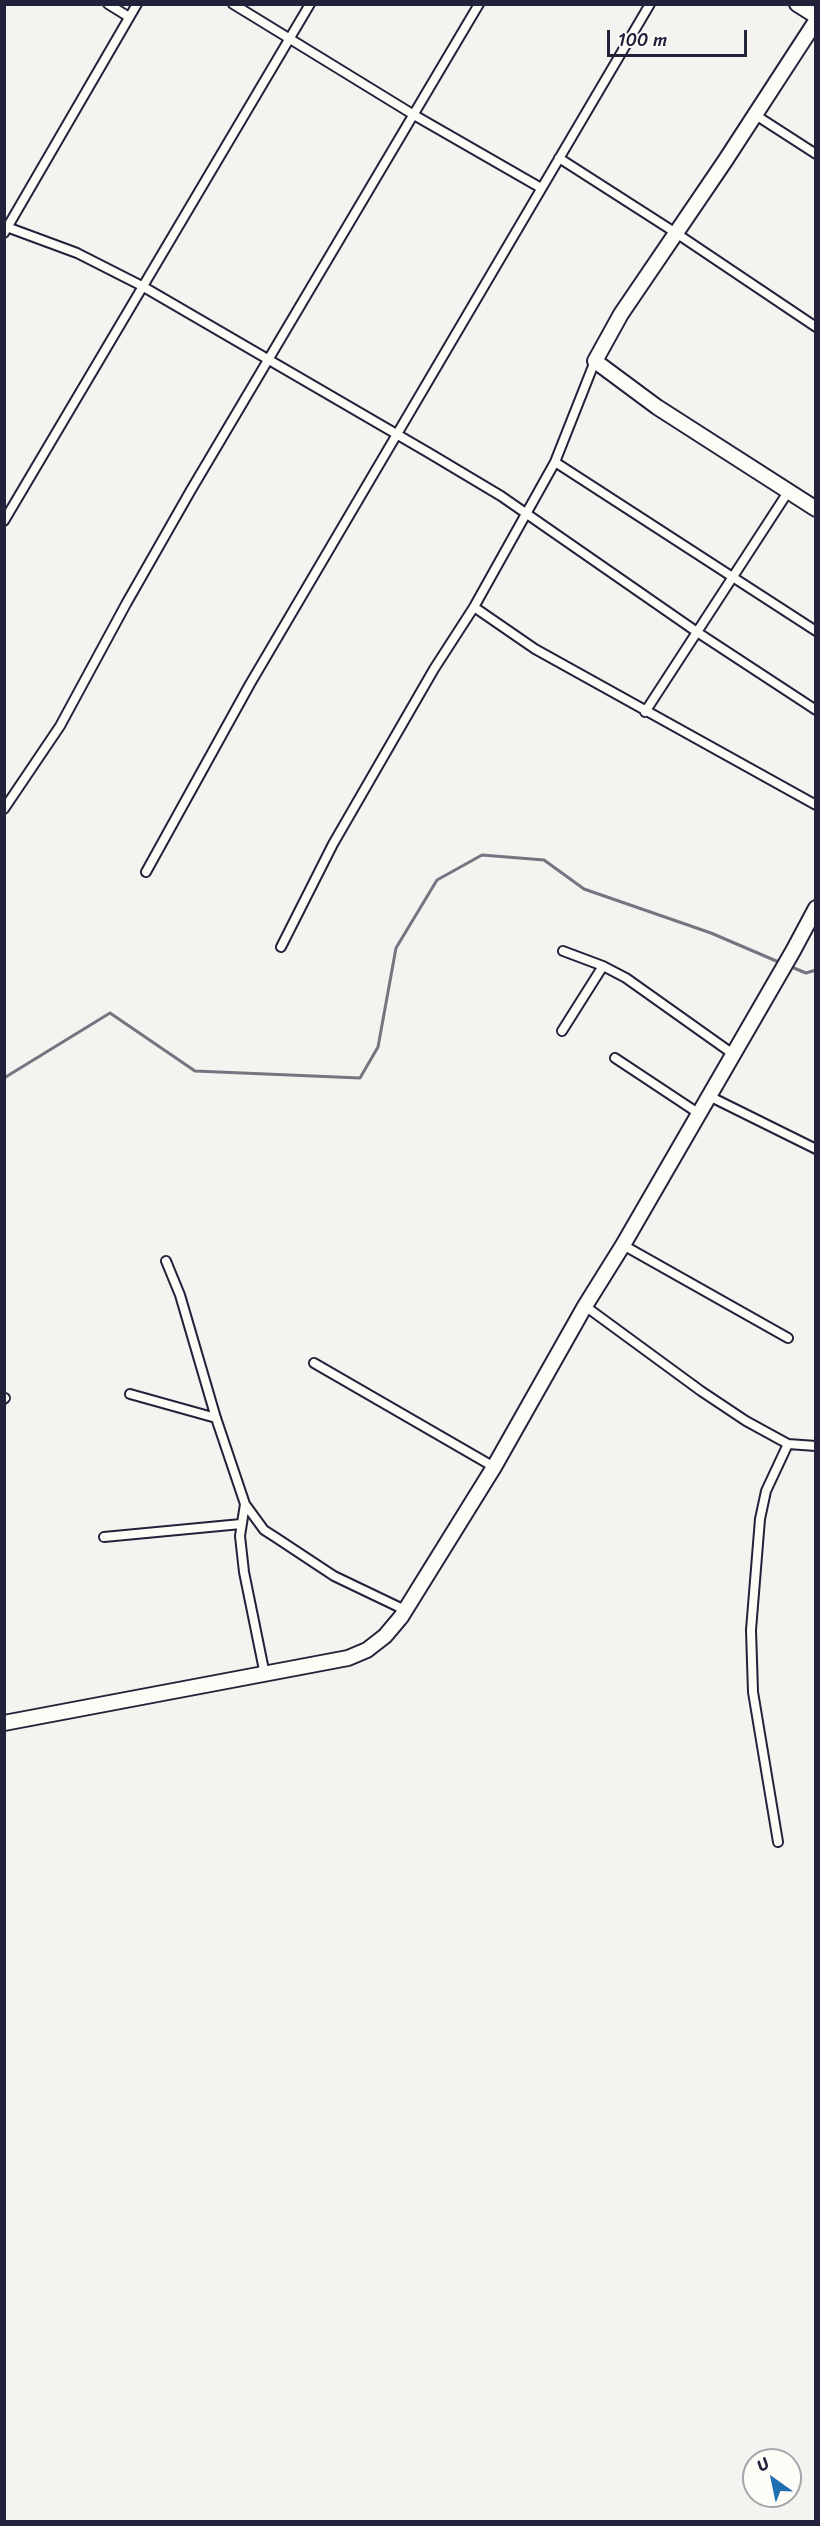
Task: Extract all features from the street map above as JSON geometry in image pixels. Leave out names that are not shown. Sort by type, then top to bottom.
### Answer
[{"type":"highway","points":[[797,4],[816,15]]},
{"type":"highway","points":[[816,21],[617,321],[595,361],[657,407],[816,509]]},
{"type":"highway","points":[[4,1723],[348,1658],[367,1650],[385,1636],[405,1610],[495,1467],[585,1306],[623,1245],[816,908]]},
{"type":"street","points":[[108,4],[129,17]]},
{"type":"street","points":[[137,4],[6,228],[77,253],[142,286],[477,481],[697,632],[816,710]]},
{"type":"street","points":[[232,4],[414,115],[541,188]]},
{"type":"street","points":[[4,521],[310,4]]},
{"type":"street","points":[[4,808],[60,726],[126,604],[479,4]]},
{"type":"street","points":[[146,872],[250,684],[650,4]]},
{"type":"street","points":[[754,114],[816,154]]},
{"type":"street","points":[[559,158],[816,327]]},
{"type":"street","points":[[281,947],[333,844],[434,669],[474,607],[555,462],[595,361]]},
{"type":"street","points":[[555,462],[816,631]]},
{"type":"street","points":[[645,712],[788,492]]},
{"type":"street","points":[[474,607],[535,649],[816,805]]},
{"type":"street","points":[[563,951],[603,966],[641,988],[733,1054]]},
{"type":"street","points":[[562,1031],[603,966]]},
{"type":"street","points":[[615,1058],[698,1113]]},
{"type":"street","points":[[709,1095],[816,1149]]},
{"type":"street","points":[[623,1245],[788,1338]]},
{"type":"street","points":[[166,1261],[180,1295],[216,1418],[245,1504],[264,1530],[334,1576],[405,1610]]},
{"type":"street","points":[[585,1306],[746,1421],[788,1444],[816,1446]]},
{"type":"street","points":[[314,1363],[495,1467]]},
{"type":"street","points":[[130,1394],[216,1418]]},
{"type":"street","points":[[778,1842],[753,1692],[751,1630],[760,1519],[766,1491],[788,1444]]},
{"type":"street","points":[[245,1504],[241,1524],[244,1572],[264,1675]]},
{"type":"street","points":[[104,1537],[241,1524]]},
{"type":"waterway","points":[[4,1078],[110,1013],[195,1071],[360,1078],[378,1047],[396,948],[437,880],[482,855],[544,860],[584,889],[711,933],[781,963]]},
{"type":"waterway","points":[[789,966],[806,973],[816,970]]}]
